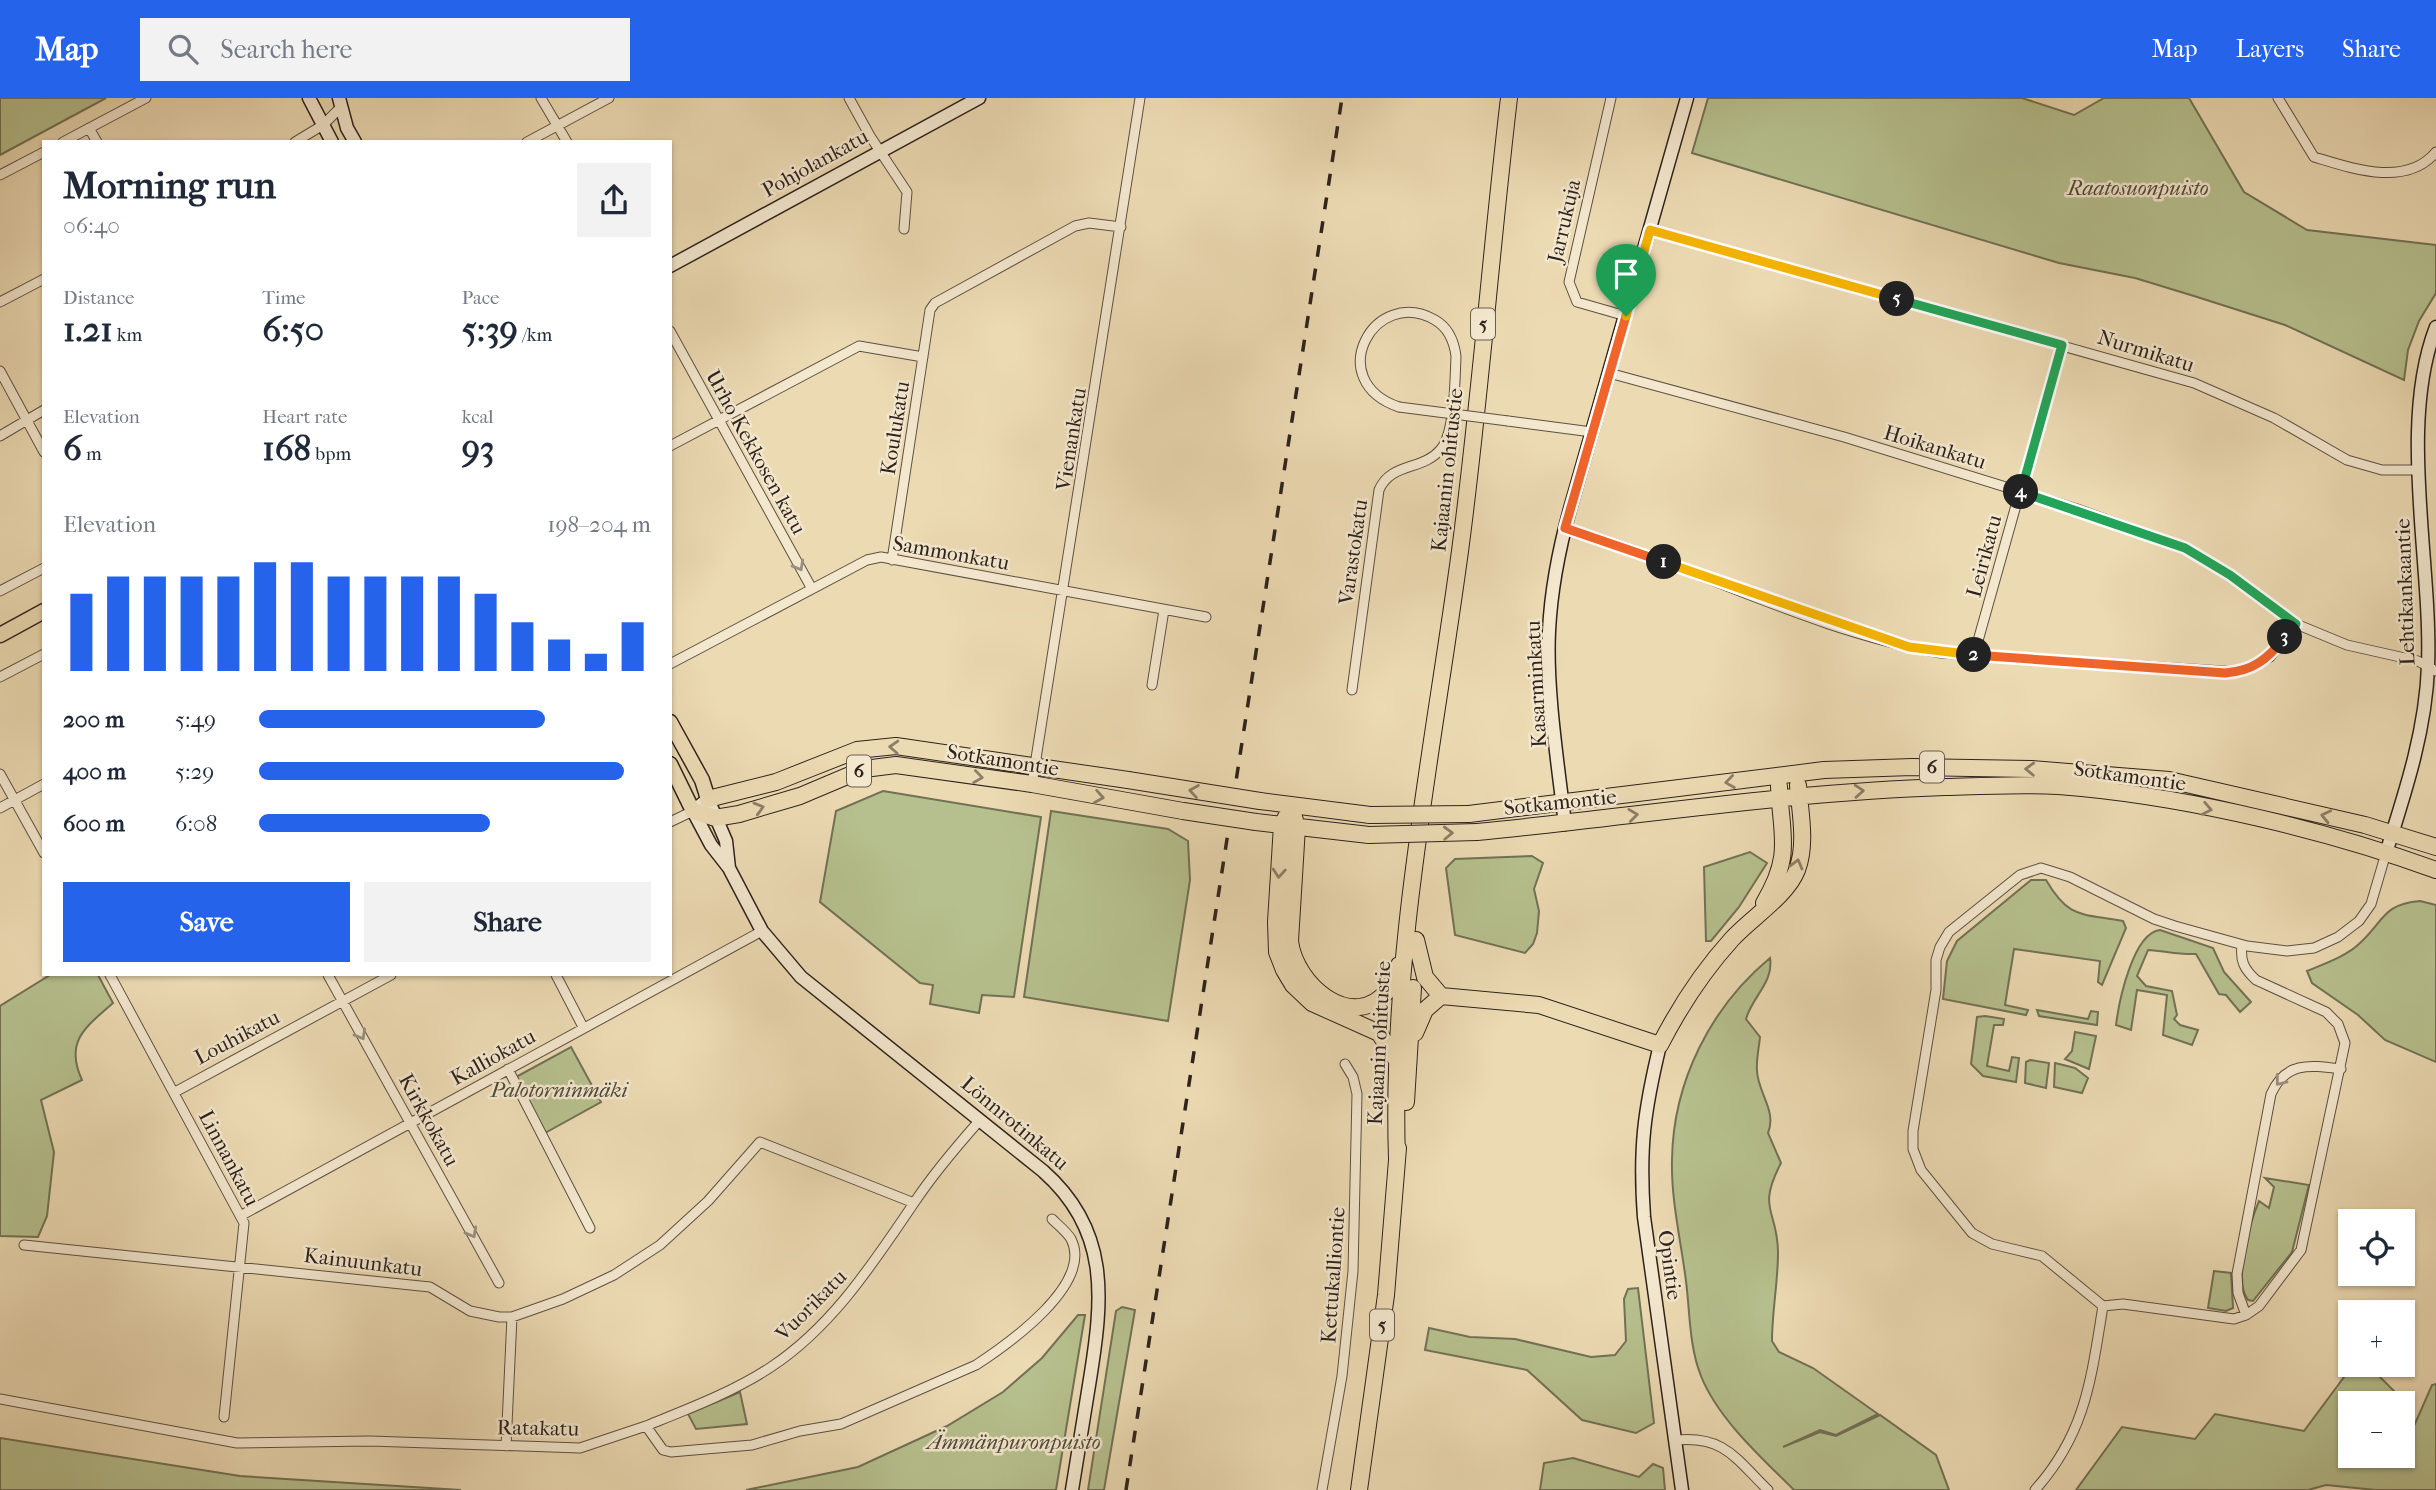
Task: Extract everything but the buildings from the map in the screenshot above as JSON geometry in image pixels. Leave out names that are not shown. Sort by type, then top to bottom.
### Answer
[{"type":"highway","name":"Kajaanin ohitustie","points":[[1359,1490],[1386,1295],[1397,1158],[1406,1107],[1403,1056],[1418,846],[1469,474],[1509,98]]},
{"type":"highway","name":"Sotkamontie","points":[[708,799],[776,782],[874,747],[896,746],[1291,807],[1370,814],[1468,814],[1797,773],[1952,767],[2032,769],[2169,780],[2392,832],[2436,847]]},
{"type":"highway","name":"Sotkamontie","points":[[715,818],[800,796],[880,765],[1032,784],[1256,822],[1369,835],[1477,832],[1565,824],[1799,794],[2023,785],[2081,788],[2241,816],[2386,853],[2436,870]]},
{"type":"highway","points":[[1411,944],[1425,977],[1447,996],[1539,1004],[1660,1045],[1688,994],[1707,967],[1759,911],[1786,889],[1797,871],[1802,840],[1797,773]]},
{"type":"highway","points":[[1759,911],[1778,874],[1785,846],[1779,776]]},
{"type":"highway","points":[[1291,807],[1290,941],[1296,967],[1304,979],[1321,995],[1335,1002],[1354,1006],[1371,1003],[1392,983],[1411,944]]},
{"type":"highway","points":[[693,811],[715,818]]},
{"type":"highway","points":[[1290,826],[1276,922],[1277,952],[1293,985],[1312,1003],[1378,1033],[1403,1056],[1420,1018],[1447,996]]},
{"type":"main road","points":[[0,635],[42,612]]},
{"type":"main road","name":"Lönnrotinkatu","points":[[672,726],[702,780],[708,799]]},
{"type":"main road","name":"Lönnrotinkatu","points":[[672,768],[693,811]]},
{"type":"street","points":[[67,140],[146,98]]},
{"type":"street","points":[[309,98],[331,140]]},
{"type":"street","points":[[541,98],[566,140]]},
{"type":"street","points":[[531,140],[610,98]]},
{"type":"street","points":[[849,98],[907,192],[904,229]]},
{"type":"street","name":"Pohjolankatu","points":[[672,264],[979,98]]},
{"type":"street","name":"Vienankatu","points":[[1032,784],[1140,98]]},
{"type":"street","name":"Jarrukuja","points":[[1611,98],[1569,282],[1577,302],[1626,316]]},
{"type":"street","name":"Kasarminkatu","points":[[1565,824],[1549,633],[1553,589],[1565,528],[1687,98]]},
{"type":"street","points":[[2278,98],[2314,157],[2362,172],[2385,173],[2407,169],[2434,159]]},
{"type":"street","points":[[298,140],[323,125],[340,102]]},
{"type":"street","points":[[340,102],[354,140]]},
{"type":"street","points":[[89,128],[96,140]]},
{"type":"street","points":[[0,175],[42,153]]},
{"type":"street","name":"Koulukatu","points":[[892,560],[930,310],[935,303],[1075,226],[1089,223],[1121,227]]},
{"type":"street","name":"Nurmikatu","points":[[1650,230],[2194,383],[2274,418],[2347,460],[2382,470],[2419,470]]},
{"type":"street","points":[[0,302],[42,280]]},
{"type":"street","name":"Varastokatu","points":[[1352,690],[1379,490],[1384,478],[1395,471],[1433,456],[1448,436],[1456,356],[1455,344],[1441,323],[1418,313],[1403,312],[1385,318],[1369,332],[1361,353],[1362,378],[1376,397],[1399,407],[1508,421],[1592,432]]},
{"type":"street","name":"Lehtikankaantie","points":[[2386,853],[2420,732],[2432,668],[2419,470],[2421,381],[2436,327]]},
{"type":"street","name":"Urho Kekkosen katu","points":[[672,335],[812,589]]},
{"type":"street","name":"Leirikatu","points":[[1974,655],[2062,345]]},
{"type":"street","points":[[672,445],[859,346],[923,357]]},
{"type":"street","points":[[0,371],[42,448]]},
{"type":"street","name":"Hoikankatu","points":[[1609,373],[1844,437],[2019,491],[2185,548],[2230,575],[2296,624],[2347,645],[2432,668]]},
{"type":"street","points":[[0,436],[42,411]]},
{"type":"street","points":[[1565,528],[1909,647],[1974,655],[2238,672],[2270,657],[2296,624]]},
{"type":"street","name":"Sammonkatu","points":[[672,663],[867,561],[881,557],[1206,617]]},
{"type":"street","points":[[0,591],[42,569]]},
{"type":"street","points":[[1152,685],[1164,610]]},
{"type":"street","points":[[0,677],[42,655]]},
{"type":"street","points":[[0,774],[42,849]]},
{"type":"street","points":[[0,808],[42,786]]},
{"type":"street","points":[[672,821],[693,811],[708,799]]},
{"type":"street","name":"Lönnrotinkatu","points":[[708,799],[726,841],[729,868]]},
{"type":"street","name":"Lönnrotinkatu","points":[[693,811],[711,845],[729,868],[762,931],[800,977],[980,1120],[1064,1191],[1092,1240],[1101,1300],[1072,1490]]},
{"type":"street","points":[[2242,945],[2242,963],[2256,980],[2326,1012],[2338,1024],[2344,1043],[2341,1069],[2301,1250],[2278,1283],[2246,1315],[2234,1319],[2205,1318],[2123,1304],[2103,1307],[2042,1256],[1992,1244],[1972,1233],[1921,1170],[1913,1149],[1913,1131],[1936,990],[1936,960],[1949,932],[2020,875],[2041,867],[2070,877],[2154,919],[2242,945],[2287,951],[2314,948],[2339,937],[2359,921],[2371,904],[2386,853]]},
{"type":"street","name":"Kalliokatu","points":[[242,1215],[762,931]]},
{"type":"street","name":"Linnankatu","points":[[111,976],[242,1215],[244,1223],[224,1417]]},
{"type":"street","name":"Kirkkokatu","points":[[329,976],[499,1283]]},
{"type":"street","name":"Louhikatu","points":[[175,1092],[389,976]]},
{"type":"street","points":[[557,976],[583,1027]]},
{"type":"street","name":"Opintie","points":[[1660,1045],[1643,1123],[1641,1175],[1644,1217],[1682,1490]]},
{"type":"street","name":"Kettukalliontie","points":[[1322,1490],[1342,1376],[1353,1270],[1357,1094],[1353,1077],[1345,1064]]},
{"type":"street","points":[[2246,1315],[2238,1293],[2237,1274],[2271,1094],[2282,1076],[2300,1065],[2341,1069]]},
{"type":"street","points":[[508,1069],[590,1228]]},
{"type":"street","name":"Vuorikatu","points":[[646,1426],[734,1388],[773,1366],[852,1293],[914,1203],[980,1120]]},
{"type":"street","name":"Kainuunkatu","points":[[24,1245],[239,1265],[430,1287],[470,1311],[513,1317],[563,1299],[614,1275],[660,1245],[708,1201],[760,1142],[914,1203]]},
{"type":"street","points":[[646,1426],[663,1450],[671,1452],[752,1445],[862,1417],[976,1365],[1029,1324],[1072,1278],[1075,1268],[1071,1239],[1052,1219]]},
{"type":"street","points":[[2035,1490],[2064,1454],[2083,1412],[2103,1307]]},
{"type":"street","points":[[506,1446],[513,1317]]},
{"type":"street","name":"Ratakatu","points":[[0,1399],[225,1442],[370,1441],[580,1448],[646,1426]]},
{"type":"street","points":[[1676,1440],[1695,1438],[1720,1444],[1768,1490]]},
{"type":"green space","points":[[0,98],[106,98],[0,155]]},
{"type":"green space","name":"Raatosuonpuisto","points":[[1708,98],[2022,98],[2074,115],[2104,98],[2189,98],[2244,192],[2307,230],[2436,245],[2436,293],[2419,321],[2408,350],[2404,380],[2285,325],[2135,278],[2059,263],[1692,153]]},
{"type":"green space","points":[[883,791],[1041,817],[1014,997],[982,995],[979,1013],[930,1004],[933,985],[920,983],[820,902],[836,811]]},
{"type":"green space","points":[[1051,811],[1168,829],[1188,841],[1190,880],[1168,1021],[1024,997]]},
{"type":"green space","points":[[1750,852],[1767,863],[1739,907],[1711,941],[1706,941],[1704,867]]},
{"type":"green space","points":[[1532,856],[1543,863],[1534,889],[1539,911],[1537,933],[1533,944],[1525,953],[1455,935],[1446,868],[1455,859]]},
{"type":"green space","points":[[2031,880],[2046,880],[2062,902],[2077,912],[2123,921],[2126,928],[2102,985],[2098,982],[2100,961],[2014,949],[2005,1005],[2028,1010],[2026,1015],[1943,999],[1947,961],[1957,941]]},
{"type":"green space","points":[[2420,901],[2436,905],[2436,1062],[2385,1040],[2358,1015],[2312,983],[2307,971],[2355,948],[2391,910]]},
{"type":"green space","points":[[2160,930],[2213,948],[2224,972],[2251,1002],[2240,1012],[2226,995],[2219,994],[2196,954],[2148,950],[2137,976],[2146,986],[2172,991],[2177,1015],[2174,1019],[2180,1025],[2198,1030],[2192,1045],[2163,1035],[2167,995],[2137,990],[2131,1030],[2116,1025],[2124,985],[2135,955],[2150,934]]},
{"type":"green space","points":[[1770,958],[1769,975],[1746,1019],[1760,1037],[1758,1079],[1769,1110],[1768,1133],[1781,1163],[1769,1201],[1778,1253],[1772,1341],[1779,1352],[1813,1368],[1878,1414],[1836,1435],[1820,1430],[1783,1447],[1820,1432],[1836,1436],[1880,1415],[1936,1455],[1949,1490],[1794,1490],[1729,1423],[1709,1392],[1697,1365],[1673,1191],[1672,1160],[1679,1102],[1699,1048],[1713,1023],[1730,999]]},
{"type":"green space","points":[[48,976],[99,976],[113,1003],[87,1028],[77,1045],[75,1055],[82,1080],[41,1100],[54,1152],[47,1216],[38,1237],[0,1236],[0,1006]]},
{"type":"green space","points":[[2037,1010],[2088,1019],[2091,1011],[2098,1012],[2097,1025],[2039,1016]]},
{"type":"green space","points":[[1977,1017],[2004,1019],[2003,1025],[1994,1025],[1987,1066],[2009,1071],[2012,1057],[2019,1058],[2016,1082],[1983,1076],[1971,1064]]},
{"type":"green space","points":[[2075,1032],[2096,1036],[2089,1069],[2065,1059],[2072,1051]]},
{"type":"green space","name":"Palotorninmäki","points":[[571,1047],[601,1102],[545,1133],[516,1077]]},
{"type":"green space","points":[[2030,1060],[2049,1063],[2046,1088],[2025,1083],[2026,1062]]},
{"type":"green space","points":[[2055,1063],[2075,1068],[2088,1078],[2082,1093],[2054,1087]]},
{"type":"green space","points":[[2265,1178],[2309,1185],[2292,1252],[2253,1301],[2248,1300],[2244,1291],[2244,1252],[2259,1201],[2269,1208],[2274,1187]]},
{"type":"green space","points":[[2214,1271],[2231,1273],[2233,1308],[2226,1311],[2208,1308]]},
{"type":"green space","points":[[1638,1288],[1654,1423],[1636,1433],[1582,1420],[1527,1370],[1425,1350],[1429,1328],[1470,1337],[1515,1339],[1591,1357],[1615,1355],[1626,1341],[1624,1299],[1628,1289]]},
{"type":"green space","points":[[1122,1307],[1135,1310],[1104,1490],[1088,1490],[1116,1311]]},
{"type":"green space","name":"Ämmänpuronpuisto","points":[[1078,1315],[1085,1315],[1056,1490],[746,1490],[858,1467],[947,1426],[1003,1392],[1042,1358]]},
{"type":"green space","points":[[2344,1377],[2380,1377],[2394,1391],[2338,1391],[2338,1468],[2415,1468],[2415,1424],[2432,1385],[2436,1384],[2436,1490],[2376,1490],[2326,1485],[2308,1490],[2076,1490],[2122,1427],[2195,1439],[2215,1414],[2304,1431]]},
{"type":"green space","points":[[740,1392],[747,1424],[696,1429],[688,1414]]},
{"type":"green space","points":[[0,1438],[240,1476],[461,1490],[0,1490]]},
{"type":"green space","points":[[1573,1458],[1639,1477],[1653,1464],[1663,1468],[1665,1490],[1540,1490],[1544,1463]]},
{"type":"railway","points":[[1126,1490],[1342,98]]},
{"type":"route","points":[[1650,230],[2062,345],[2019,491],[2185,548],[2230,575],[2296,624],[2270,657],[2238,672],[1941,653],[1909,647],[1845,627],[1565,528],[1626,316],[1650,230]]}]
